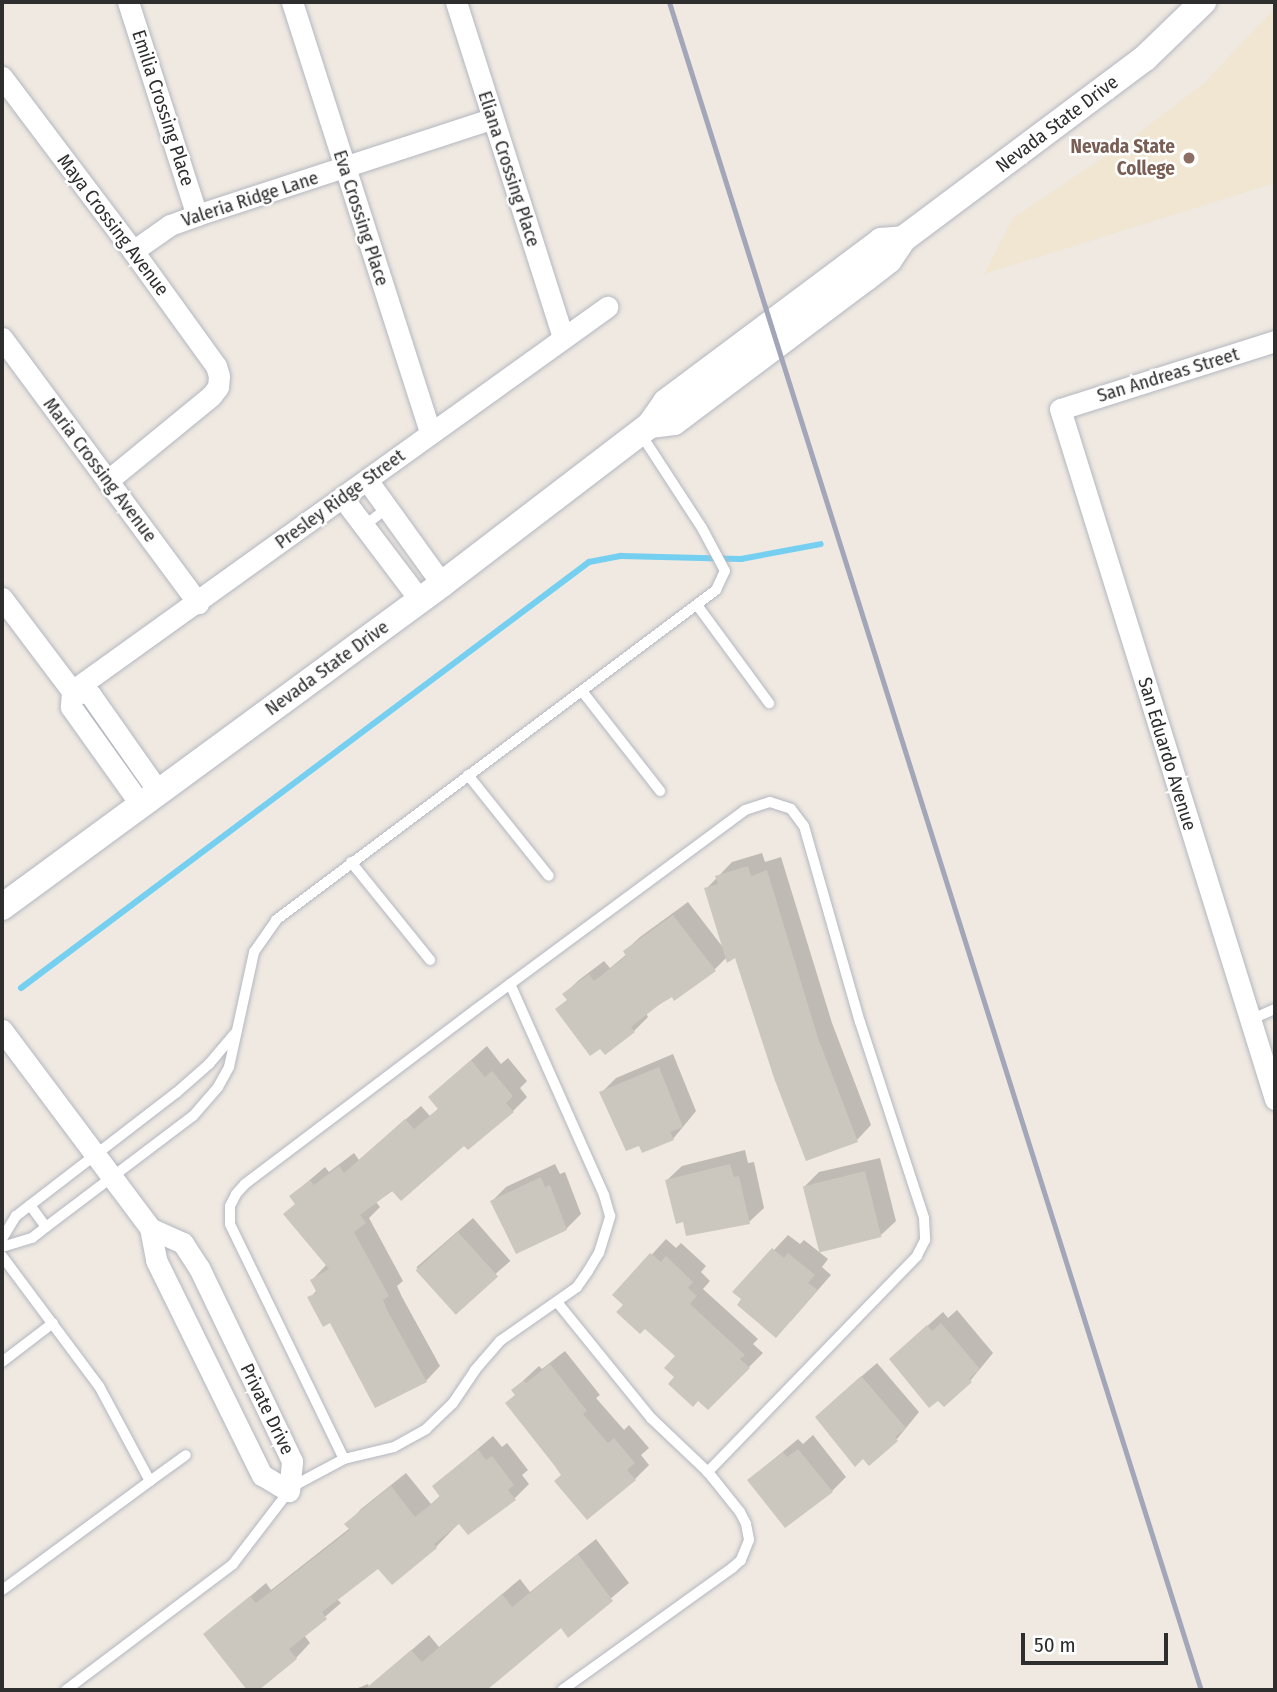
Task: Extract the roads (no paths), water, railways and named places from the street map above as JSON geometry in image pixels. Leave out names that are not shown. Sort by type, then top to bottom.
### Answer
[{"type":"street","name":"Emilia Crossing Place","points":[[128,2],[197,215]]},
{"type":"street","name":"Eva Crossing Place","points":[[292,2],[430,433]]},
{"type":"street","name":"Eliana Crossing Place","points":[[456,2],[563,337]]},
{"type":"street","name":"Nevada State Drive","points":[[2,907],[442,584],[645,429],[666,402],[871,248],[881,241],[903,239],[1145,58],[1203,2]]},
{"type":"street","name":"Maya Crossing Avenue","points":[[2,77],[133,251],[216,366],[219,376],[219,387],[211,396],[107,481]]},
{"type":"street","name":"Valeria Ridge Lane","points":[[133,251],[170,225],[197,215],[493,118]]},
{"type":"street","name":"Presley Ridge Street","points":[[72,691],[607,307]]},
{"type":"street","name":"Maria Crossing Avenue","points":[[2,338],[198,603]]},
{"type":"street","name":"San Andreas Street","points":[[1060,409],[1275,341]]},
{"type":"street","name":"San Eduardo Avenue","points":[[1060,409],[1275,1099]]},
{"type":"street","points":[[367,480],[442,584]]},
{"type":"street","points":[[342,497],[420,600]]},
{"type":"street","points":[[2,598],[72,691],[71,707],[150,799]]},
{"type":"street","name":"Private Drive","points":[[2,1030],[150,1228],[156,1260],[262,1475],[289,1491],[292,1461],[199,1268],[183,1242],[150,1228]]},
{"type":"lane","points":[[2,1247],[32,1238],[193,1116],[218,1087],[229,1067],[254,952],[276,920],[716,590],[724,571],[645,429]]},
{"type":"lane","points":[[364,526],[387,508]]},
{"type":"lane","points":[[697,605],[769,704]]},
{"type":"lane","points":[[582,691],[660,791]]},
{"type":"lane","points":[[468,775],[549,876]]},
{"type":"lane","points":[[344,1459],[230,1224],[230,1206],[245,1184],[510,984],[745,810],[770,802],[781,804],[800,818],[860,1022],[924,1218],[925,1240],[916,1256],[708,1472]]},
{"type":"lane","points":[[351,862],[430,960]]},
{"type":"lane","points":[[65,1690],[233,1564],[289,1491],[316,1472],[344,1459],[394,1447],[426,1429],[453,1403],[475,1370],[500,1341],[576,1287],[588,1271],[599,1253],[610,1216],[604,1195],[510,984]]},
{"type":"lane","points":[[1250,1020],[1275,1009]]},
{"type":"lane","points":[[2,1239],[16,1216],[192,1079],[238,1029]]},
{"type":"lane","points":[[30,1205],[46,1227]]},
{"type":"lane","points":[[2,1256],[99,1385],[150,1481]]},
{"type":"lane","points":[[557,1302],[651,1418],[708,1472],[746,1524],[748,1540],[741,1560],[562,1690]]},
{"type":"lane","points":[[2,1362],[53,1323]]},
{"type":"lane","points":[[2,1590],[186,1454]]},
{"type":"waterway","points":[[21,988],[589,562],[621,556],[741,559],[821,544]]},
{"type":"railway","points":[[669,2],[1201,1690]]},
{"type":"place","name":"Nevada State College","points":[[1189,158]]}]
